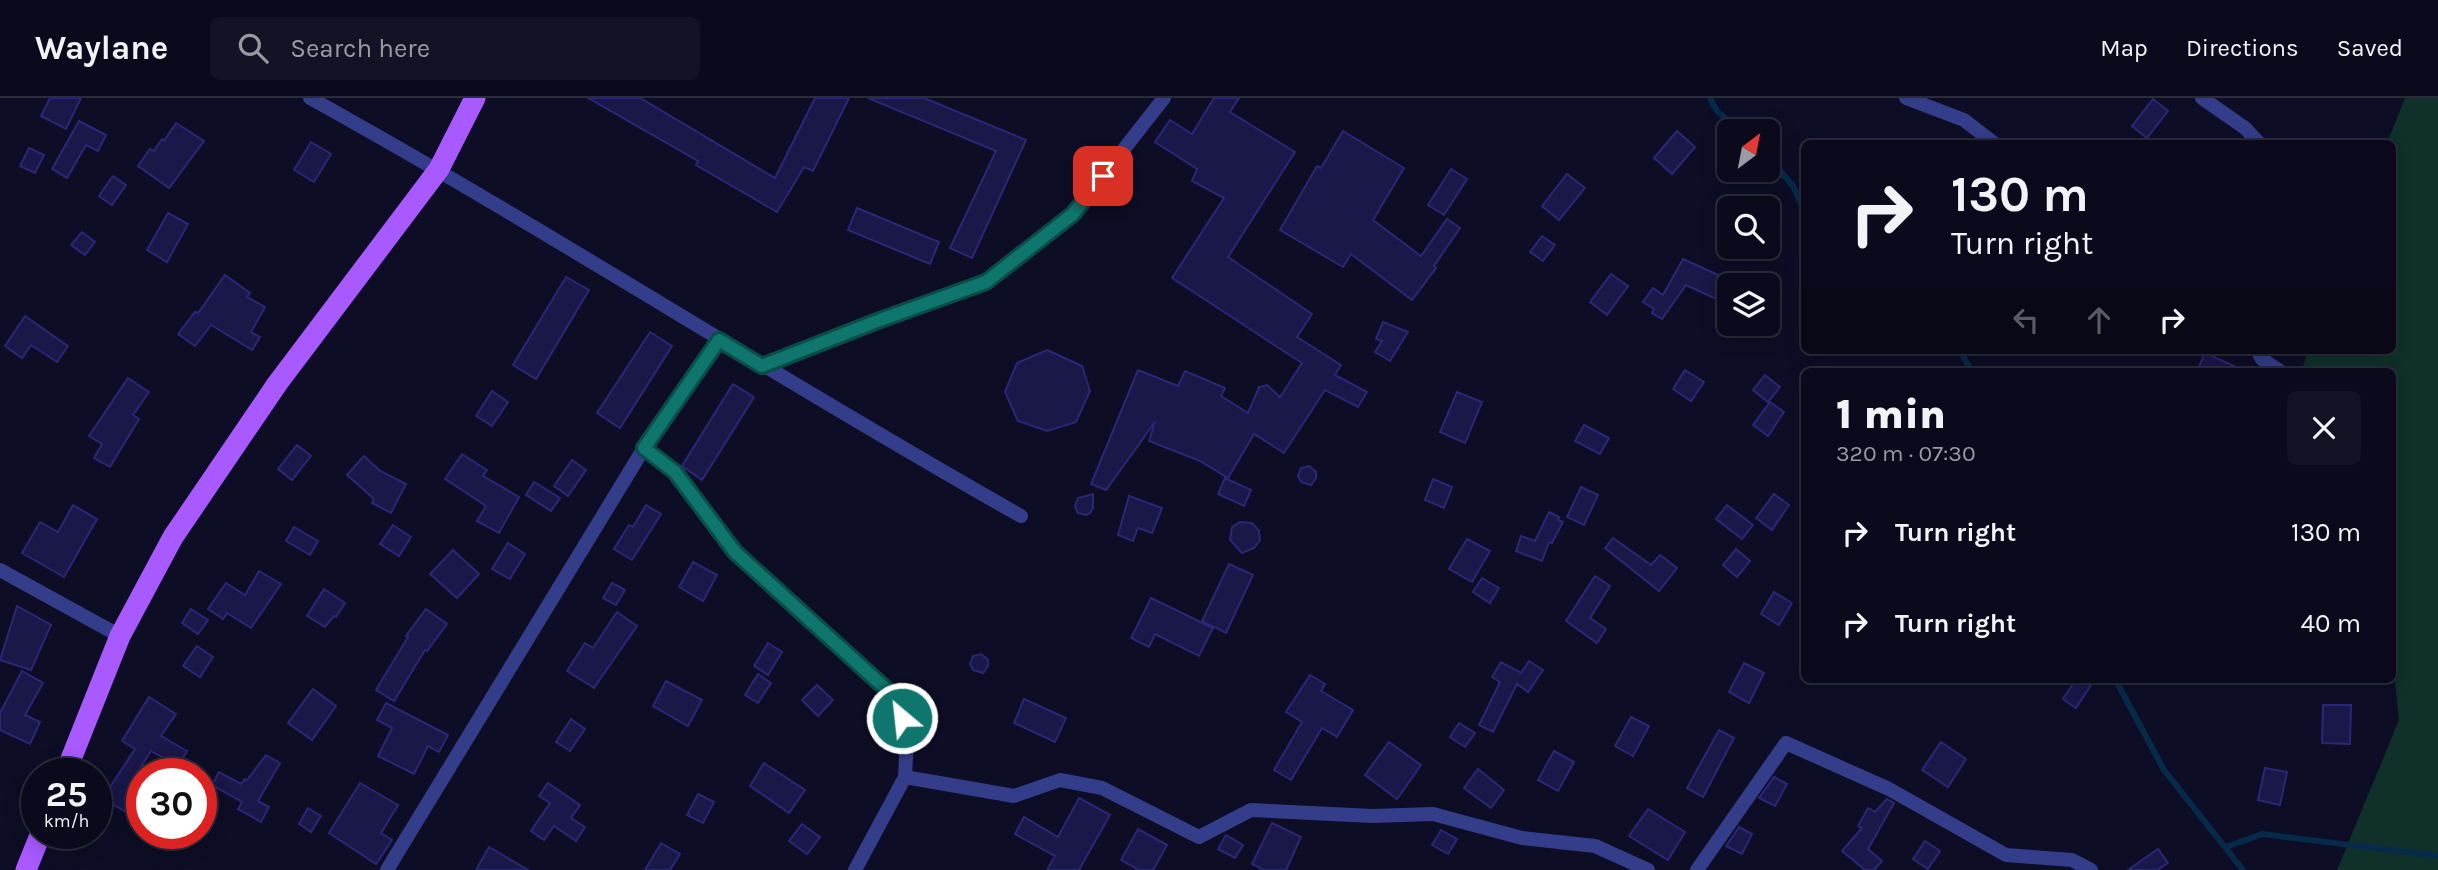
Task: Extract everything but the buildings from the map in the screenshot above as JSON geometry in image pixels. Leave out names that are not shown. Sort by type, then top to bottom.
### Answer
[{"type":"main road","points":[[71,758],[120,636],[173,537],[277,384],[439,169],[475,98]]},
{"type":"main road","points":[[26,870],[35,849]]},
{"type":"street","points":[[310,98],[439,169],[762,366],[1021,516]]},
{"type":"street","points":[[762,366],[986,282],[1073,214],[1164,98]]},
{"type":"street","points":[[1906,98],[1964,120],[1990,140]]},
{"type":"street","points":[[2202,98],[2245,128],[2256,140]]},
{"type":"street","points":[[387,870],[644,448],[719,340]]},
{"type":"street","points":[[2259,354],[2276,368]]},
{"type":"street","points":[[644,448],[675,472],[735,552],[896,698],[908,738],[905,777],[855,870]]},
{"type":"street","points":[[0,570],[120,636]]},
{"type":"street","points":[[1696,870],[1786,743],[1889,789],[2006,855],[2072,860],[2091,870]]},
{"type":"street","points":[[905,777],[1014,796],[1060,780],[1102,788],[1199,837],[1251,810],[1372,816],[1433,814],[1522,838],[1595,846],[1648,870]]},
{"type":"green space","points":[[2405,98],[2438,98],[2438,870],[2337,870],[2399,720],[2395,683],[2396,368],[2302,368],[2307,354],[2396,354],[2396,140],[2388,140]]},
{"type":"waterway","points":[[1710,98],[1717,111],[1726,119]]},
{"type":"waterway","points":[[1780,170],[1793,186],[1801,203]]},
{"type":"waterway","points":[[1961,354],[1970,368]]},
{"type":"waterway","points":[[2117,683],[2164,770],[2243,870]]},
{"type":"waterway","points":[[2226,847],[2262,834],[2438,856]]},
{"type":"route","points":[[902,718],[896,698],[735,552],[675,472],[644,448],[719,340],[762,366],[986,282],[1073,214],[1103,176]]}]
